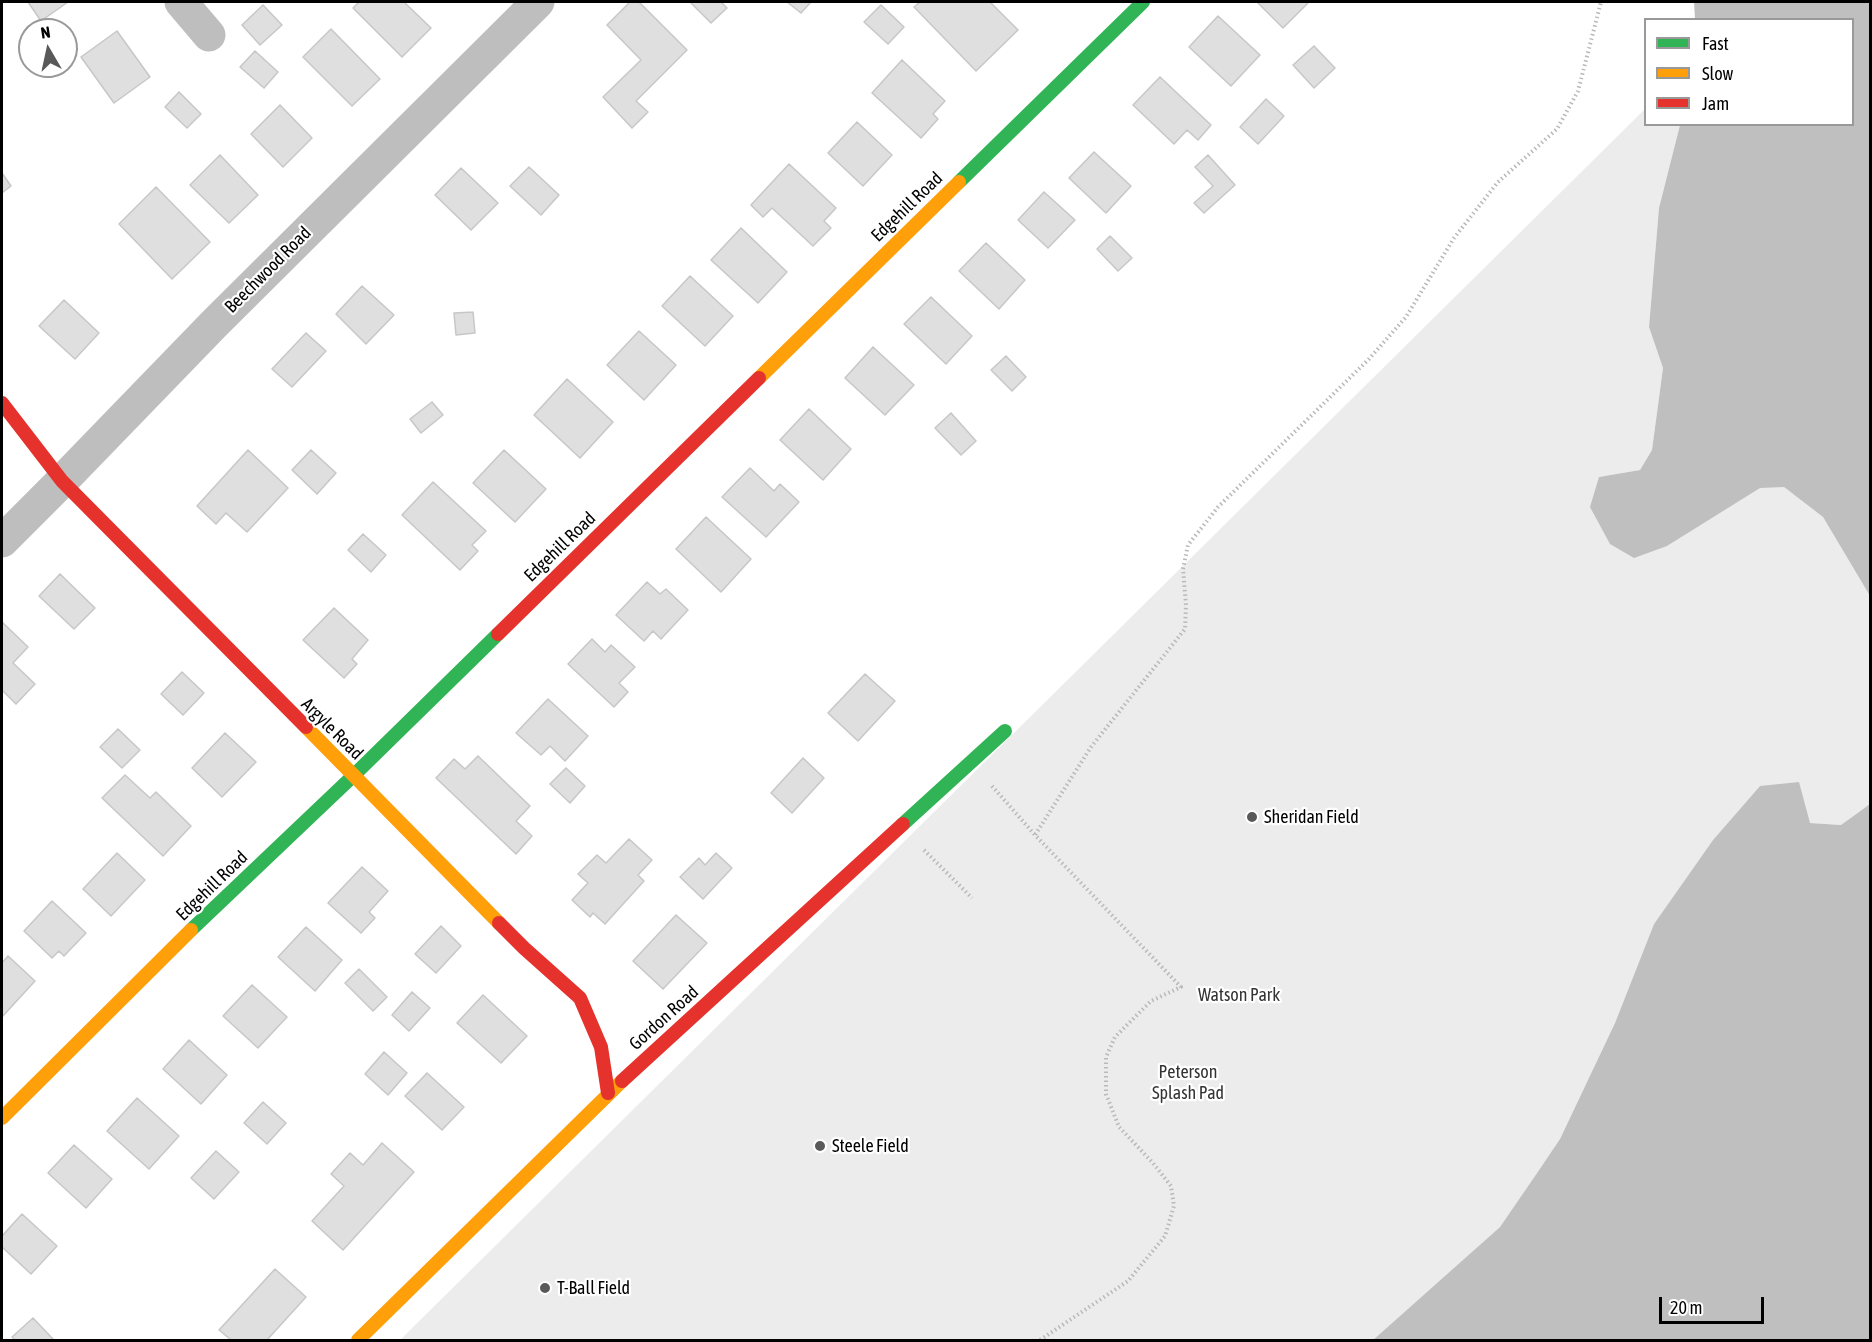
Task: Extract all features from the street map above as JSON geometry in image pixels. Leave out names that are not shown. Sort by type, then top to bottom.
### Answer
[{"type":"street","points":[[181,2],[209,35]]},
{"type":"street","name":"Beechwood Road","points":[[2,541],[214,324],[538,2]]},
{"type":"street","name":"Edgehill Road","points":[[2,1118],[213,909],[353,776],[1143,2]]},
{"type":"street","name":"Argyle Road","points":[[2,403],[62,481],[524,948],[580,998],[601,1047],[608,1093]]},
{"type":"street","name":"Gordon Road","points":[[358,1341],[608,1093],[1005,731]]},
{"type":"path","points":[[1035,835],[1091,747],[1185,628],[1183,569],[1188,545],[1218,507],[1369,359],[1406,318],[1454,238],[1498,182],[1557,129],[1578,91],[1601,2]]},
{"type":"path","points":[[971,762],[1035,835],[1181,987],[1151,1001],[1115,1037],[1106,1057],[1106,1094],[1119,1127],[1153,1162],[1171,1186],[1174,1206],[1165,1236],[1128,1281],[1040,1341]]},
{"type":"path","points":[[900,826],[972,898]]},
{"type":"green space","name":"Watson Park","points":[[1644,110],[1644,126],[1680,126],[1659,208],[1649,327],[1663,368],[1652,450],[1640,470],[1599,477],[1667,546],[1760,487],[1784,487],[1823,517],[1870,596],[1870,804],[1841,825],[1810,823],[1760,786],[1713,840],[1654,924],[1615,1023],[1560,1139],[1500,1227],[1373,1340],[400,1340]]},
{"type":"shaded area","points":[[1694,2],[1870,2],[1870,596],[1823,517],[1784,487],[1760,488],[1667,546],[1634,558],[1610,544],[1590,507],[1599,477],[1640,470],[1652,450],[1663,368],[1649,327],[1659,208],[1680,126],[1854,126],[1854,18],[1695,18]]},
{"type":"shaded area","points":[[1799,782],[1810,823],[1841,825],[1870,804],[1870,1340],[1373,1340],[1500,1227],[1537,1173],[1560,1139],[1615,1023],[1654,924],[1713,840],[1760,786]]},
{"type":"building","points":[[28,2],[68,2],[45,18],[39,18]]},
{"type":"building","points":[[359,2],[404,2],[431,28],[402,57],[353,8]]},
{"type":"building","points":[[630,2],[639,2],[687,50],[636,101],[648,112],[632,128],[603,97],[641,60],[607,25]]},
{"type":"building","points":[[690,2],[721,2],[727,8],[711,23]]},
{"type":"building","points":[[787,2],[811,2],[801,13]]},
{"type":"building","points":[[920,2],[990,2],[1018,30],[976,71],[914,7]]},
{"type":"building","points":[[1257,2],[1309,2],[1283,28]]},
{"type":"building","points":[[263,5],[282,25],[260,45],[242,25]]},
{"type":"building","points":[[881,5],[904,27],[888,44],[864,22]]},
{"type":"building","points":[[1218,16],[1260,55],[1231,86],[1189,47]]},
{"type":"building","points":[[331,29],[380,79],[352,106],[303,57]]},
{"type":"building","points":[[117,31],[150,77],[114,103],[81,57]]},
{"type":"building","points":[[1314,46],[1335,68],[1314,88],[1293,65]]},
{"type":"building","points":[[255,51],[278,72],[264,88],[240,67]]},
{"type":"building","points":[[902,60],[945,101],[933,114],[938,119],[921,138],[872,93]]},
{"type":"building","points":[[1160,77],[1211,125],[1198,140],[1187,130],[1174,144],[1133,105]]},
{"type":"building","points":[[179,92],[201,114],[187,128],[165,107]]},
{"type":"building","points":[[1266,99],[1284,116],[1258,144],[1240,127]]},
{"type":"building","points":[[280,105],[312,138],[283,167],[251,134]]},
{"type":"building","points":[[857,122],[892,155],[863,186],[828,153]]},
{"type":"building","points":[[1094,152],[1131,186],[1106,213],[1069,178]]},
{"type":"building","points":[[220,155],[258,195],[229,223],[190,185]]},
{"type":"building","points":[[1208,155],[1235,185],[1204,213],[1194,203],[1213,186],[1195,167]]},
{"type":"building","points":[[789,164],[836,208],[824,221],[831,228],[813,246],[772,208],[763,217],[751,205]]},
{"type":"building","points":[[529,167],[559,195],[541,215],[510,186]]},
{"type":"building","points":[[461,168],[498,203],[471,230],[435,195]]},
{"type":"building","points":[[2,173],[11,186],[2,193]]},
{"type":"building","points":[[156,187],[210,242],[172,279],[119,224]]},
{"type":"building","points":[[1044,192],[1075,220],[1048,248],[1018,220]]},
{"type":"building","points":[[741,228],[787,272],[758,303],[711,260]]},
{"type":"building","points":[[1110,236],[1132,258],[1118,271],[1097,249]]},
{"type":"building","points":[[986,243],[1025,280],[999,309],[959,271]]},
{"type":"building","points":[[690,276],[733,316],[705,346],[662,306]]},
{"type":"building","points":[[362,286],[394,315],[366,344],[336,314]]},
{"type":"building","points":[[931,297],[972,336],[946,364],[904,324]]},
{"type":"building","points":[[64,300],[99,333],[75,359],[39,326]]},
{"type":"building","points":[[473,312],[475,333],[456,335],[454,313]]},
{"type":"building","points":[[639,331],[676,365],[644,400],[607,365]]},
{"type":"building","points":[[306,333],[326,351],[292,387],[272,369]]},
{"type":"building","points":[[873,347],[914,385],[885,415],[845,378]]},
{"type":"building","points":[[1006,356],[1026,377],[1012,391],[991,370]]},
{"type":"building","points":[[567,379],[613,422],[580,458],[534,415]]},
{"type":"building","points":[[432,402],[443,415],[421,433],[410,419]]},
{"type":"building","points":[[809,409],[851,449],[823,480],[780,440]]},
{"type":"building","points":[[951,413],[976,441],[961,455],[935,428]]},
{"type":"building","points":[[248,450],[288,488],[247,532],[226,513],[216,524],[197,506]]},
{"type":"building","points":[[311,450],[336,473],[317,494],[292,470]]},
{"type":"building","points":[[504,450],[546,489],[515,522],[473,483]]},
{"type":"building","points":[[750,468],[774,491],[780,484],[799,502],[766,537],[722,497]]},
{"type":"building","points":[[433,482],[486,531],[472,545],[478,551],[460,570],[402,515]]},
{"type":"building","points":[[706,517],[751,559],[721,592],[676,549]]},
{"type":"building","points":[[363,534],[386,555],[371,572],[348,550]]},
{"type":"building","points":[[60,574],[95,608],[74,629],[39,596]]},
{"type":"building","points":[[647,582],[660,594],[666,589],[688,610],[661,639],[653,631],[644,641],[616,615]]},
{"type":"building","points":[[334,608],[368,640],[352,659],[357,664],[344,678],[303,640]]},
{"type":"building","points":[[2,622],[28,647],[13,663],[35,684],[16,704],[2,690]]},
{"type":"building","points":[[592,639],[605,652],[611,645],[635,667],[619,683],[628,692],[614,707],[568,664]]},
{"type":"building","points":[[182,672],[204,693],[183,715],[161,694]]},
{"type":"building","points":[[865,674],[895,701],[858,741],[828,713]]},
{"type":"building","points":[[548,699],[588,736],[565,761],[550,746],[541,755],[516,733]]},
{"type":"building","points":[[118,729],[140,750],[122,768],[100,747]]},
{"type":"building","points":[[225,733],[256,762],[222,797],[192,768]]},
{"type":"building","points":[[478,756],[530,806],[516,821],[532,836],[516,854],[436,778],[454,759],[465,769]]},
{"type":"building","points":[[803,758],[824,778],[792,813],[771,793]]},
{"type":"building","points":[[566,768],[585,786],[570,803],[550,784]]},
{"type":"building","points":[[125,775],[150,798],[156,792],[191,826],[163,856],[102,798]]},
{"type":"building","points":[[629,839],[652,860],[638,875],[644,881],[605,924],[593,913],[590,917],[572,900],[588,883],[578,874],[597,855],[606,863]]},
{"type":"building","points":[[117,853],[145,880],[111,916],[83,889]]},
{"type":"building","points":[[716,853],[732,868],[703,899],[680,877],[699,858],[705,865]]},
{"type":"building","points":[[362,867],[388,891],[369,912],[375,918],[361,933],[328,903]]},
{"type":"building","points":[[52,901],[86,933],[64,956],[59,951],[52,958],[24,931]]},
{"type":"building","points":[[676,915],[707,943],[663,989],[633,961]]},
{"type":"building","points":[[441,926],[461,946],[436,973],[415,954]]},
{"type":"building","points":[[306,927],[342,960],[315,991],[278,957]]},
{"type":"building","points":[[8,956],[35,981],[2,1017],[2,963]]},
{"type":"building","points":[[359,969],[387,997],[373,1011],[345,983]]},
{"type":"building","points":[[252,985],[287,1017],[258,1048],[223,1016]]},
{"type":"building","points":[[412,992],[430,1008],[409,1031],[392,1015]]},
{"type":"building","points":[[483,995],[527,1036],[501,1063],[457,1023]]},
{"type":"building","points":[[189,1040],[227,1075],[201,1104],[163,1069]]},
{"type":"building","points":[[384,1052],[407,1073],[388,1095],[365,1074]]},
{"type":"building","points":[[427,1073],[464,1107],[442,1130],[405,1096]]},
{"type":"building","points":[[137,1098],[179,1136],[149,1169],[107,1131]]},
{"type":"building","points":[[263,1102],[286,1123],[267,1144],[244,1123]]},
{"type":"building","points":[[382,1143],[414,1172],[343,1250],[312,1221],[344,1186],[331,1174],[350,1153],[363,1165]]},
{"type":"building","points":[[74,1145],[112,1179],[86,1208],[48,1173]]},
{"type":"building","points":[[216,1151],[239,1172],[214,1199],[191,1178]]},
{"type":"building","points":[[22,1214],[57,1246],[31,1274],[2,1247],[2,1236]]},
{"type":"building","points":[[275,1269],[306,1297],[267,1340],[231,1340],[219,1330]]},
{"type":"building","points":[[33,1318],[53,1339],[15,1340],[12,1337]]},
{"type":"traffic: fast","points":[[959,182],[1143,2]]},
{"type":"traffic: fast","points":[[191,930],[498,634]]},
{"type":"traffic: fast","points":[[903,824],[1005,731]]},
{"type":"traffic: slow","points":[[759,378],[959,182]]},
{"type":"traffic: slow","points":[[306,727],[499,923]]},
{"type":"traffic: slow","points":[[2,1118],[191,930]]},
{"type":"traffic: slow","points":[[358,1340],[622,1081]]},
{"type":"traffic: jam","points":[[498,634],[759,378]]},
{"type":"traffic: jam","points":[[2,403],[62,481],[306,727]]},
{"type":"traffic: jam","points":[[622,1081],[903,824]]},
{"type":"traffic: jam","points":[[499,923],[580,998],[601,1047],[608,1093]]},
{"type":"place","name":"Sheridan Field","points":[[1252,817]]},
{"type":"place","name":"Steele Field","points":[[820,1146]]},
{"type":"place","name":"T-Ball Field","points":[[545,1288]]},
{"type":"park label","name":"Peterson Splash Pad","points":[[1188,1082]]}]
